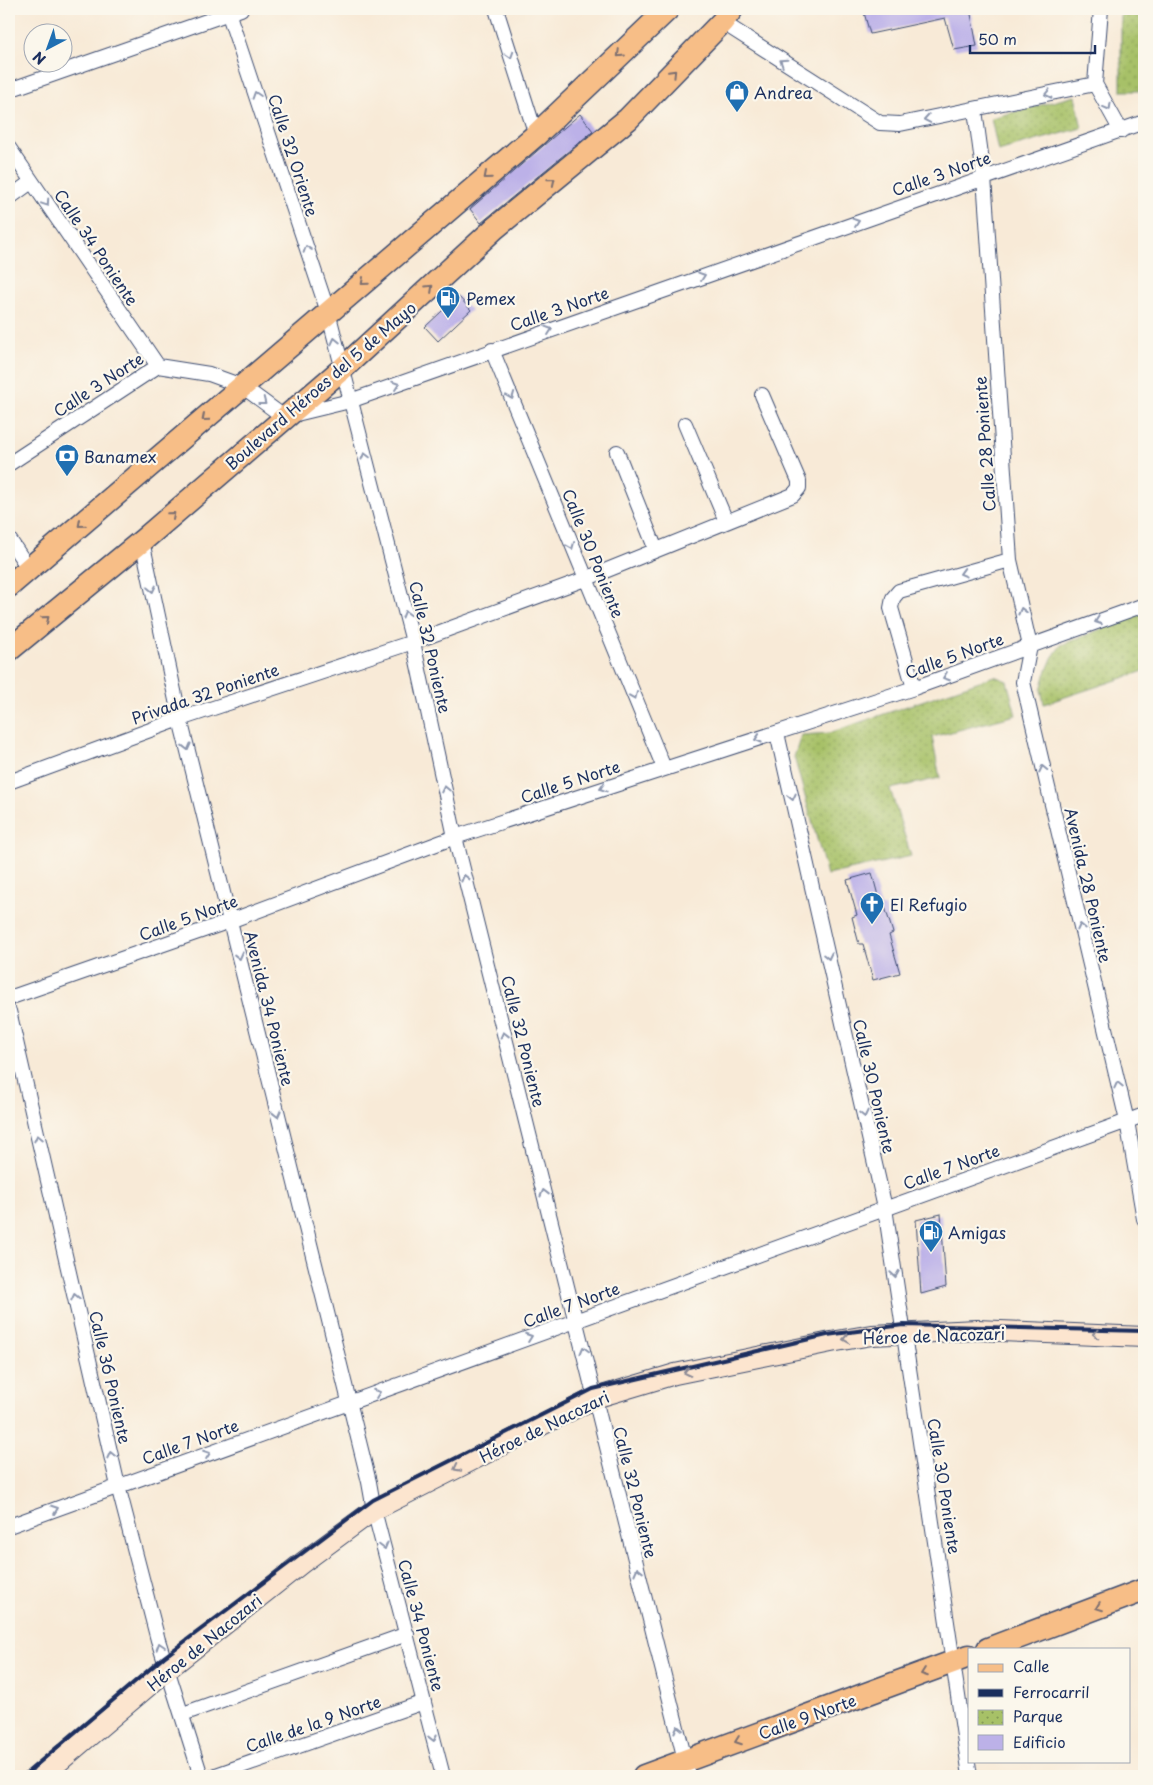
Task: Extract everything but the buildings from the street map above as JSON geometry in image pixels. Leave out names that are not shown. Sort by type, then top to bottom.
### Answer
[{"type":"main road","points":[[9,586],[536,135],[668,9]]},
{"type":"main road","name":"Boulevard Héroes del 5 de Mayo","points":[[9,650],[142,541],[342,369],[495,228],[628,119],[727,15]]},
{"type":"main road","points":[[991,1648],[1144,1590]]},
{"type":"main road","name":"Calle 9 Norte","points":[[644,1776],[687,1769],[962,1659]]},
{"type":"street","points":[[496,9],[536,135]]},
{"type":"street","points":[[1101,9],[1095,84],[1121,130]]},
{"type":"street","points":[[9,90],[232,10]]},
{"type":"street","name":"Calle 32 Oriente","points":[[232,10],[328,312]]},
{"type":"street","points":[[727,15],[880,123],[900,124],[1095,84]]},
{"type":"street","name":"Calle 28 Poniente","points":[[975,110],[984,176],[1010,560]]},
{"type":"street","name":"Calle 3 Norte","points":[[9,464],[158,366],[209,374],[242,386],[284,417],[350,401],[984,176],[1144,122]]},
{"type":"street","name":"Calle 34 Poniente","points":[[9,148],[158,366]]},
{"type":"street","points":[[9,198],[31,182]]},
{"type":"street","name":"Calle 32 Poniente","points":[[328,312],[413,642],[455,837],[687,1769]]},
{"type":"street","name":"Calle 30 Poniente","points":[[492,350],[664,768]]},
{"type":"street","name":"Privada 32 Poniente","points":[[9,782],[180,719],[413,642],[585,579],[793,495],[799,488],[800,481],[762,395]]},
{"type":"street","points":[[685,424],[726,521]]},
{"type":"street","points":[[617,452],[656,550]]},
{"type":"street","points":[[9,539],[29,569]]},
{"type":"street","name":"Avenida 34 Poniente","points":[[142,541],[180,719],[369,1482]]},
{"type":"street","points":[[914,688],[891,608],[893,598],[899,591],[1010,560]]},
{"type":"street","name":"Avenida 28 Poniente","points":[[1010,560],[1030,646],[1023,682],[1126,1121],[1144,1219]]},
{"type":"street","name":"Calle 5 Norte","points":[[9,998],[230,921],[455,837],[914,688],[1144,605]]},
{"type":"street","name":"Calle 30 Poniente","points":[[777,733],[885,1208],[904,1333],[962,1659],[968,1747]]},
{"type":"street","name":"Calle 36 Poniente","points":[[9,1011],[118,1486],[167,1670],[183,1714],[201,1776]]},
{"type":"street","name":"Calle 7 Norte","points":[[9,1526],[1144,1115]]},
{"type":"street","name":"Héroe de Nacozari","points":[[42,1776],[167,1670],[302,1563],[374,1510],[595,1398],[675,1374],[831,1342],[904,1333],[977,1330],[1144,1337]]},
{"type":"street","name":"Calle 34 Poniente","points":[[369,1482],[374,1510],[443,1776]]},
{"type":"street","points":[[183,1714],[407,1634]]},
{"type":"street","name":"Calle de la 9 Norte","points":[[213,1776],[424,1702]]},
{"type":"street","name":"Calle 30 Poniente","points":[[969,1762],[970,1776]]},
{"type":"green space","points":[[1121,9],[1144,9],[1144,91],[1121,91]]},
{"type":"green space","points":[[1075,96],[1082,128],[998,151],[991,118]]},
{"type":"green space","points":[[1144,612],[1144,671],[1044,704],[1041,690],[1045,675],[1052,658],[1061,645]]},
{"type":"green space","points":[[994,676],[1007,681],[1016,715],[932,737],[940,778],[890,789],[911,856],[827,875],[794,757],[801,735],[829,733]]},
{"type":"railway","points":[[23,1776],[164,1657],[373,1500],[593,1389],[827,1335],[903,1325],[1144,1331]]},
{"type":"place","name":"Andrea","points":[[737,113]]},
{"type":"place","name":"Pemex","points":[[448,319]]},
{"type":"place","name":"Banamex","points":[[67,477]]},
{"type":"place","name":"El Refugio","points":[[872,925]]},
{"type":"place","name":"Amigas","points":[[931,1253]]}]
